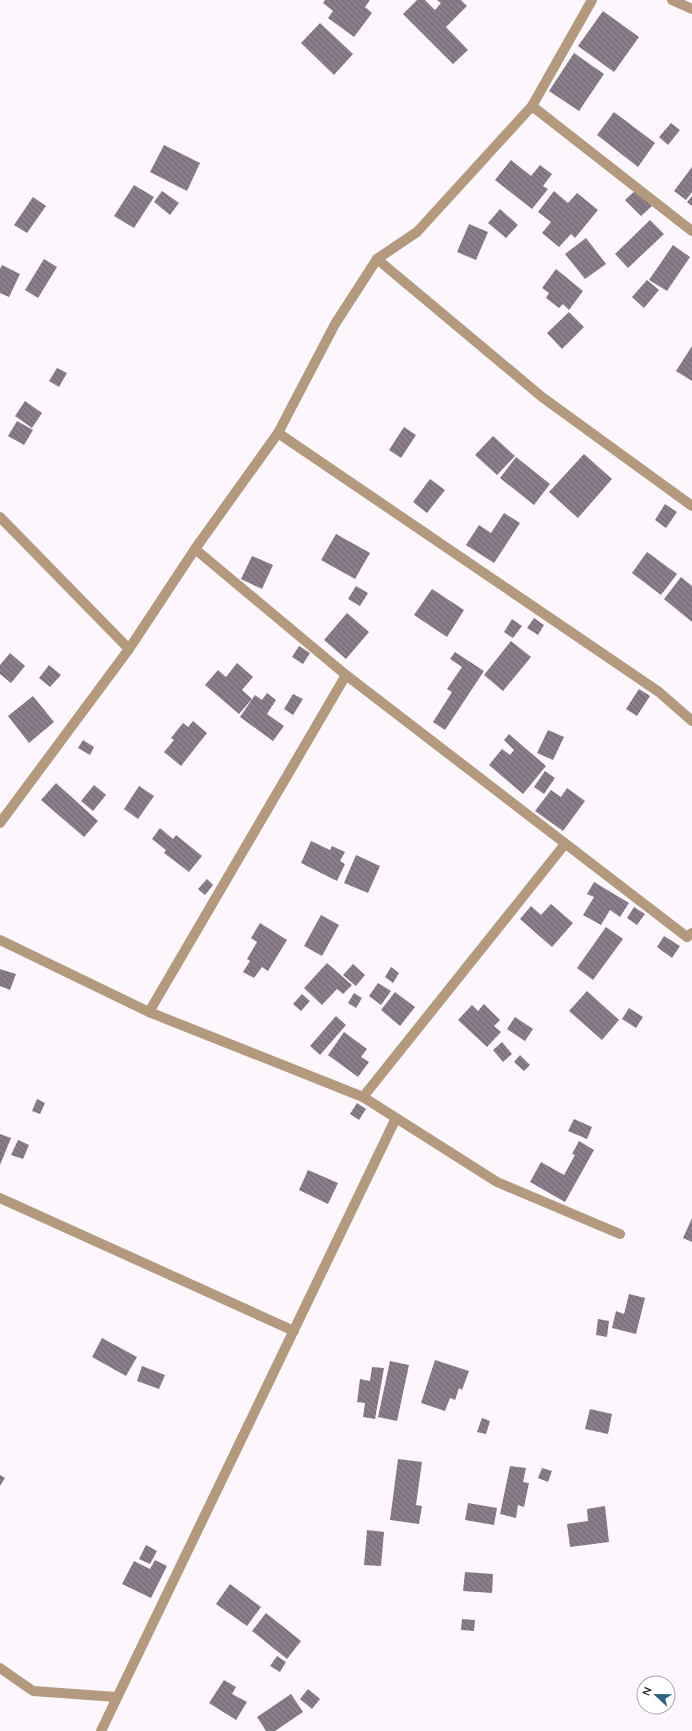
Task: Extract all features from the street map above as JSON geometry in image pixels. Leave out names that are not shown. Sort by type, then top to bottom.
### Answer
[{"type":"street","points":[[0,823],[129,649],[195,549],[278,433],[335,324],[377,260],[417,232],[532,106],[592,0]]},
{"type":"street","points":[[672,0],[692,9]]},
{"type":"street","points":[[532,106],[692,231]]},
{"type":"street","points":[[377,260],[542,397],[692,506]]},
{"type":"street","points":[[278,433],[659,692],[692,721]]},
{"type":"street","points":[[0,517],[129,649]]},
{"type":"street","points":[[195,549],[346,675],[687,937],[692,933]]},
{"type":"street","points":[[149,1012],[346,675]]},
{"type":"street","points":[[363,1097],[565,844]]},
{"type":"street","points":[[0,940],[149,1012],[363,1097],[497,1182],[620,1234]]},
{"type":"street","points":[[101,1731],[116,1697],[294,1332],[396,1118]]},
{"type":"street","points":[[0,1198],[294,1332]]},
{"type":"street","points":[[0,1668],[33,1691],[116,1697]]},
{"type":"building","points":[[325,0],[370,0],[365,7],[372,13],[354,37],[328,18],[333,11],[323,3]]},
{"type":"building","points":[[417,0],[425,0],[435,10],[441,3],[437,0],[461,0],[467,6],[446,27],[468,50],[453,64],[403,14]]},
{"type":"building","points":[[603,11],[639,37],[614,72],[578,46]]},
{"type":"building","points":[[320,23],[353,54],[334,75],[301,43]]},
{"type":"building","points":[[574,53],[604,74],[579,111],[549,91]]},
{"type":"building","points":[[614,112],[655,143],[638,167],[597,135]]},
{"type":"building","points":[[671,123],[680,130],[668,145],[659,137]]},
{"type":"building","points":[[164,145],[200,163],[187,191],[150,172]]},
{"type":"building","points":[[511,160],[531,176],[540,165],[552,174],[543,186],[548,189],[532,209],[495,180]]},
{"type":"building","points":[[692,167],[692,192],[686,200],[674,191]]},
{"type":"building","points":[[134,185],[154,197],[134,228],[114,216]]},
{"type":"building","points":[[637,189],[652,206],[641,216],[625,200]]},
{"type":"building","points":[[162,191],[179,203],[170,215],[154,202]]},
{"type":"building","points":[[554,191],[568,203],[577,193],[598,210],[575,238],[571,234],[559,247],[542,233],[551,222],[538,212]]},
{"type":"building","points":[[692,196],[692,206],[687,202]]},
{"type":"building","points":[[33,197],[46,206],[27,233],[14,225]]},
{"type":"building","points":[[500,209],[518,225],[506,238],[488,223]]},
{"type":"building","points":[[650,220],[664,234],[628,268],[615,254]]},
{"type":"building","points":[[469,224],[488,232],[476,260],[457,252]]},
{"type":"building","points":[[586,238],[606,264],[585,279],[565,254]]},
{"type":"building","points":[[673,245],[690,257],[667,291],[649,280]]},
{"type":"building","points":[[44,259],[57,267],[38,298],[25,290]]},
{"type":"building","points":[[2,265],[20,274],[9,297],[0,293],[0,269]]},
{"type":"building","points":[[556,269],[583,291],[569,310],[563,304],[559,308],[546,298],[549,293],[542,288]]},
{"type":"building","points":[[647,280],[659,290],[644,308],[632,297]]},
{"type":"building","points":[[569,312],[584,327],[562,349],[547,333]]},
{"type":"building","points":[[692,346],[692,381],[676,371]]},
{"type":"building","points":[[57,368],[67,373],[59,387],[49,381]]},
{"type":"building","points":[[25,401],[42,413],[32,428],[15,416]]},
{"type":"building","points":[[17,421],[33,430],[24,445],[8,436]]},
{"type":"building","points":[[404,427],[416,435],[401,458],[389,450]]},
{"type":"building","points":[[493,436],[515,456],[497,475],[475,455]]},
{"type":"building","points":[[584,454],[612,479],[578,518],[549,492]]},
{"type":"building","points":[[516,457],[550,484],[534,505],[500,478]]},
{"type":"building","points":[[430,479],[445,490],[427,513],[413,502]]},
{"type":"building","points":[[665,504],[677,512],[666,528],[655,520]]},
{"type":"building","points":[[504,513],[520,523],[494,563],[466,545],[479,525],[491,533]]},
{"type":"building","points":[[336,534],[370,553],[355,579],[321,560]]},
{"type":"building","points":[[647,552],[677,574],[661,595],[632,573]]},
{"type":"building","points":[[252,556],[273,565],[262,589],[241,579]]},
{"type":"building","points":[[681,577],[692,586],[692,622],[664,599]]},
{"type":"building","points":[[356,586],[368,593],[360,606],[348,599]]},
{"type":"building","points":[[432,589],[464,610],[447,637],[414,615]]},
{"type":"building","points":[[347,613],[369,632],[346,659],[324,640]]},
{"type":"building","points":[[534,618],[544,625],[538,635],[527,628]]},
{"type":"building","points":[[512,619],[522,626],[513,638],[504,632]]},
{"type":"building","points":[[511,641],[531,657],[503,691],[484,675]]},
{"type":"building","points":[[299,646],[310,653],[303,664],[292,657]]},
{"type":"building","points":[[455,652],[484,671],[445,730],[433,722],[452,692],[447,689],[462,667],[450,659]]},
{"type":"building","points":[[10,653],[25,666],[11,683],[0,674],[0,665]]},
{"type":"building","points":[[237,663],[253,677],[242,690],[252,699],[239,714],[205,685],[218,670],[226,677]]},
{"type":"building","points":[[49,665],[61,675],[50,687],[39,678]]},
{"type":"building","points":[[639,689],[650,696],[637,716],[626,709]]},
{"type":"building","points":[[267,693],[276,700],[267,714],[284,726],[273,741],[240,717],[255,695],[262,700]]},
{"type":"building","points":[[293,694],[303,699],[293,715],[284,709]]},
{"type":"building","points":[[33,696],[54,722],[29,743],[8,716]]},
{"type":"building","points":[[193,721],[207,733],[181,766],[164,752],[174,740],[171,738],[183,723],[188,727]]},
{"type":"building","points":[[548,730],[564,737],[553,760],[537,753]]},
{"type":"building","points":[[509,734],[546,766],[523,794],[489,765],[502,749],[510,755],[514,750],[504,740]]},
{"type":"building","points":[[83,740],[94,747],[90,755],[78,748]]},
{"type":"building","points":[[545,771],[555,778],[544,794],[534,787]]},
{"type":"building","points":[[56,783],[98,821],[84,837],[41,800]]},
{"type":"building","points":[[94,785],[106,795],[93,811],[81,801]]},
{"type":"building","points":[[139,786],[154,796],[138,819],[124,809]]},
{"type":"building","points":[[567,788],[585,801],[563,831],[535,811],[551,790],[561,797]]},
{"type":"building","points":[[160,828],[173,839],[176,835],[202,856],[189,872],[164,853],[166,850],[152,839]]},
{"type":"building","points":[[311,841],[330,850],[332,846],[345,852],[340,861],[345,864],[337,881],[301,863]]},
{"type":"building","points":[[356,855],[380,866],[368,893],[344,883]]},
{"type":"building","points":[[207,879],[213,885],[205,895],[198,889]]},
{"type":"building","points":[[594,882],[629,903],[620,917],[610,910],[601,925],[583,915],[594,897],[587,894]]},
{"type":"building","points":[[551,904],[573,923],[552,947],[520,919],[531,906],[541,915]]},
{"type":"building","points":[[634,907],[645,914],[637,925],[627,918]]},
{"type":"building","points":[[321,915],[339,925],[322,956],[304,946]]},
{"type":"building","points":[[260,923],[287,940],[268,971],[262,967],[254,978],[243,972],[250,961],[247,959],[257,942],[251,938]]},
{"type":"building","points":[[606,927],[623,939],[593,980],[577,968]]},
{"type":"building","points":[[664,936],[680,946],[672,958],[657,947]]},
{"type":"building","points":[[327,963],[352,985],[343,994],[337,989],[322,1005],[304,988]]},
{"type":"building","points":[[353,964],[365,975],[356,986],[343,975]]},
{"type":"building","points":[[391,967],[399,973],[393,983],[385,977]]},
{"type":"building","points":[[0,969],[16,974],[10,990],[0,986]]},
{"type":"building","points":[[378,983],[391,991],[381,1005],[369,996]]},
{"type":"building","points":[[587,991],[619,1020],[602,1040],[569,1011]]},
{"type":"building","points":[[395,992],[415,1007],[400,1026],[381,1010]]},
{"type":"building","points":[[354,993],[362,998],[356,1008],[348,1003]]},
{"type":"building","points":[[302,994],[310,1001],[301,1011],[293,1004]]},
{"type":"building","points":[[484,1004],[500,1020],[494,1026],[501,1032],[487,1047],[458,1020],[472,1005],[478,1011]]},
{"type":"building","points":[[629,1008],[643,1017],[636,1028],[622,1019]]},
{"type":"building","points":[[336,1016],[346,1025],[320,1055],[310,1046]]},
{"type":"building","points":[[515,1017],[533,1029],[525,1041],[507,1029]]},
{"type":"building","points":[[344,1032],[367,1049],[361,1057],[369,1062],[358,1077],[328,1055]]},
{"type":"building","points":[[502,1042],[512,1054],[503,1062],[493,1050]]},
{"type":"building","points":[[520,1055],[530,1065],[524,1071],[514,1062]]},
{"type":"building","points":[[37,1099],[45,1103],[40,1114],[32,1111]]},
{"type":"building","points":[[357,1103],[366,1109],[359,1120],[350,1114]]},
{"type":"building","points":[[574,1119],[592,1127],[587,1139],[568,1131]]},
{"type":"building","points":[[0,1134],[11,1138],[0,1165]]},
{"type":"building","points":[[18,1140],[29,1145],[23,1159],[11,1155]]},
{"type":"building","points":[[579,1141],[594,1150],[565,1202],[530,1182],[541,1162],[564,1175],[575,1155],[572,1154]]},
{"type":"building","points":[[308,1170],[338,1183],[328,1204],[299,1190]]},
{"type":"building","points":[[692,1218],[692,1242],[683,1238]]},
{"type":"building","points":[[629,1294],[645,1298],[636,1334],[612,1328],[616,1311],[624,1314]]},
{"type":"building","points":[[598,1319],[609,1321],[607,1337],[596,1335]]},
{"type":"building","points":[[102,1338],[137,1357],[126,1376],[92,1357]]},
{"type":"building","points":[[435,1360],[469,1371],[462,1390],[459,1388],[455,1400],[450,1398],[445,1411],[421,1403]]},
{"type":"building","points":[[390,1361],[409,1365],[397,1421],[378,1417]]},
{"type":"building","points":[[142,1366],[165,1375],[159,1389],[137,1381]]},
{"type":"building","points":[[372,1367],[384,1368],[375,1419],[363,1417],[365,1403],[357,1402],[360,1379],[370,1381]]},
{"type":"building","points":[[590,1409],[612,1414],[608,1434],[585,1429]]},
{"type":"building","points":[[482,1418],[490,1421],[486,1434],[477,1432]]},
{"type":"building","points":[[398,1459],[422,1462],[416,1505],[422,1506],[419,1524],[390,1520]]},
{"type":"building","points":[[510,1466],[526,1468],[523,1482],[529,1483],[524,1507],[518,1505],[516,1518],[500,1514]]},
{"type":"building","points":[[542,1468],[552,1471],[548,1482],[538,1478]]},
{"type":"building","points":[[0,1475],[5,1478],[0,1486]]},
{"type":"building","points":[[468,1503],[497,1508],[494,1525],[465,1520]]},
{"type":"building","points":[[605,1506],[609,1542],[570,1547],[567,1524],[588,1521],[587,1509]]},
{"type":"building","points":[[367,1530],[384,1532],[381,1566],[364,1565]]},
{"type":"building","points":[[146,1545],[157,1551],[150,1564],[139,1559]]},
{"type":"building","points":[[155,1560],[167,1566],[151,1598],[122,1584],[134,1561],[150,1569]]},
{"type":"building","points":[[465,1572],[493,1574],[492,1593],[463,1591]]},
{"type":"building","points":[[230,1584],[261,1607],[247,1626],[216,1604]]},
{"type":"building","points":[[266,1613],[301,1641],[287,1659],[252,1631]]},
{"type":"building","points":[[462,1619],[475,1620],[474,1631],[461,1630]]},
{"type":"building","points":[[277,1656],[286,1662],[280,1672],[270,1666]]},
{"type":"building","points":[[224,1680],[236,1687],[232,1694],[247,1702],[236,1720],[209,1703]]},
{"type":"building","points":[[308,1689],[320,1699],[312,1709],[300,1699]]},
{"type":"building","points":[[291,1694],[303,1712],[275,1731],[266,1731],[257,1717]]}]
